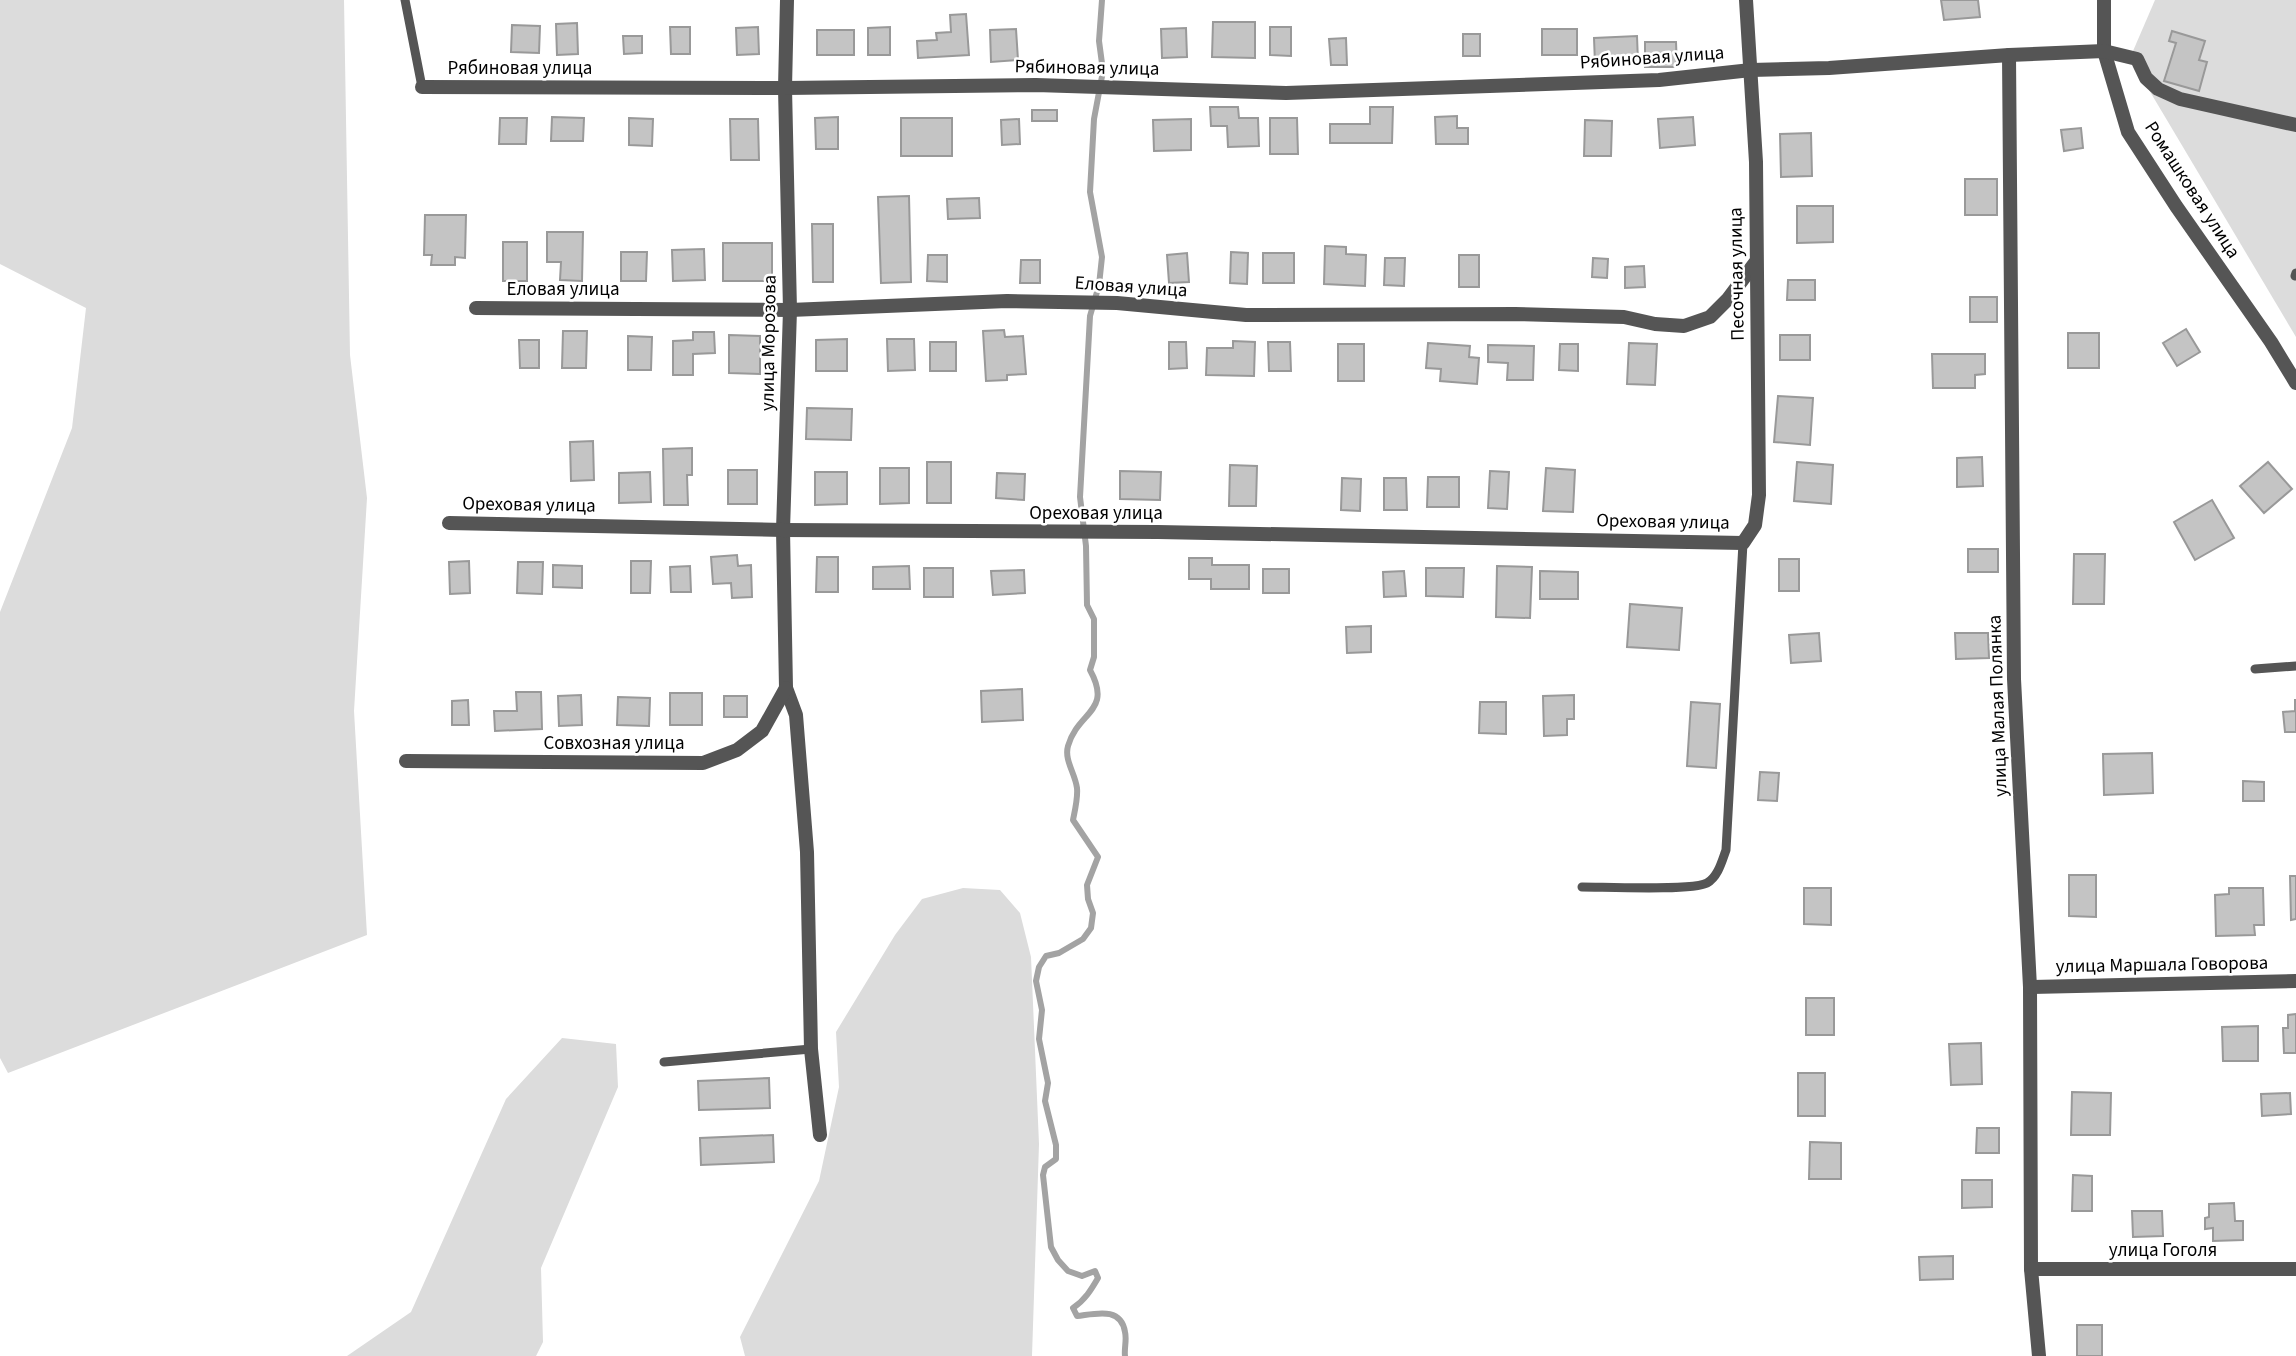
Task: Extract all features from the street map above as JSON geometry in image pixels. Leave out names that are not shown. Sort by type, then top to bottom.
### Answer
[{"type":"street","name":"улица Морозова","points":[[786,688],[783,530],[790,310],[785,88],[787,0]]},
{"type":"street","name":"Песочная улица","points":[[1743,543],[1755,525],[1759,495],[1756,162],[1746,0]]},
{"type":"street","name":"Ромашковая улица","points":[[2104,0],[2104,51],[2128,132],[2296,383]]},
{"type":"street","name":"Рябиновая улица","points":[[422,87],[785,88],[1036,85],[1286,93],[1659,80],[1751,70],[1829,68],[2104,51],[2137,60],[2146,78],[2158,89],[2180,99],[2296,125]]},
{"type":"street","name":"улица Малая Полянка","points":[[2009,55],[2014,679],[2029,987],[2031,1269],[2039,1356]]},
{"type":"street","name":"Еловая улица","points":[[476,308],[790,310],[1007,301],[1109,303],[1246,315],[1515,314],[1624,317],[1655,324],[1684,326],[1710,317],[1728,299],[1755,263]]},
{"type":"street","name":"Ореховая улица","points":[[449,523],[1743,543]]},
{"type":"street","name":"Совхозная улица","points":[[407,761],[703,763],[737,750],[762,731],[786,688]]},
{"type":"street","points":[[786,688],[796,715],[807,852],[811,1049],[820,1135]]},
{"type":"street","name":"улица Маршала Говорова","points":[[2029,987],[2296,981]]},
{"type":"street","name":"улица Гоголя","points":[[2031,1269],[2296,1269]]},
{"type":"lane","points":[[405,0],[422,87]]},
{"type":"lane","points":[[1583,887],[1687,887],[1708,883],[1719,870],[1726,850],[1743,543]]},
{"type":"lane","points":[[2255,669],[2296,666]]},
{"type":"lane","points":[[664,1062],[811,1049]]},
{"type":"shaded area","points":[[0,0],[344,0],[350,355],[367,498],[354,711],[367,935],[8,1073],[0,1058],[0,612],[72,428],[86,308],[0,264]]},
{"type":"shaded area","points":[[2155,0],[2296,0],[2296,337],[2130,58]]},
{"type":"shaded area","points":[[963,888],[1000,890],[1020,913],[1031,957],[1039,1144],[1032,1356],[745,1356],[740,1337],[819,1181],[839,1087],[836,1032],[895,935],[922,899]]},
{"type":"shaded area","points":[[562,1038],[616,1044],[618,1087],[541,1268],[543,1342],[536,1356],[347,1356],[411,1312],[506,1099]]},
{"type":"building","points":[[1941,0],[1978,0],[1980,17],[1944,20]]},
{"type":"building","points":[[966,14],[969,55],[918,58],[917,41],[937,40],[936,33],[951,32],[950,15]]},
{"type":"building","points":[[1213,22],[1255,22],[1255,58],[1212,57]]},
{"type":"building","points":[[577,23],[578,54],[557,55],[556,24]]},
{"type":"building","points":[[512,25],[540,26],[539,53],[511,52]]},
{"type":"building","points":[[670,27],[690,27],[690,54],[671,54]]},
{"type":"building","points":[[758,27],[759,54],[737,55],[736,28]]},
{"type":"building","points":[[890,27],[890,55],[868,55],[868,28]]},
{"type":"building","points":[[1270,27],[1291,27],[1291,56],[1270,55]]},
{"type":"building","points":[[1186,28],[1187,57],[1162,58],[1161,29]]},
{"type":"building","points":[[1016,29],[1018,60],[991,62],[990,30]]},
{"type":"building","points":[[1542,29],[1577,29],[1577,55],[1542,55]]},
{"type":"building","points":[[817,30],[854,30],[854,55],[817,55]]},
{"type":"building","points":[[2172,31],[2205,41],[2199,60],[2207,62],[2199,91],[2164,81],[2176,43],[2169,41]]},
{"type":"building","points":[[1463,34],[1480,34],[1480,56],[1463,56]]},
{"type":"building","points":[[623,36],[642,36],[642,53],[624,54]]},
{"type":"building","points":[[1637,36],[1638,62],[1595,64],[1594,38]]},
{"type":"building","points":[[1346,38],[1347,65],[1331,65],[1329,39]]},
{"type":"building","points":[[1645,42],[1676,42],[1677,67],[1645,67]]},
{"type":"building","points":[[1210,107],[1238,107],[1239,118],[1258,118],[1259,146],[1228,147],[1227,126],[1211,126]]},
{"type":"building","points":[[1370,107],[1393,107],[1392,143],[1330,143],[1330,124],[1370,124]]},
{"type":"building","points":[[1032,110],[1057,110],[1057,121],[1032,121]]},
{"type":"building","points":[[1457,116],[1457,128],[1468,128],[1468,144],[1436,144],[1435,117]]},
{"type":"building","points":[[552,117],[584,118],[583,141],[551,141]]},
{"type":"building","points":[[838,117],[838,149],[816,149],[815,118]]},
{"type":"building","points":[[1693,117],[1695,145],[1660,148],[1658,119]]},
{"type":"building","points":[[500,118],[527,118],[526,144],[499,144]]},
{"type":"building","points":[[629,118],[653,119],[652,146],[629,145]]},
{"type":"building","points":[[901,118],[952,118],[952,156],[901,156]]},
{"type":"building","points":[[1270,118],[1297,118],[1298,154],[1270,154]]},
{"type":"building","points":[[730,119],[758,119],[759,160],[731,160]]},
{"type":"building","points":[[1019,119],[1020,144],[1002,145],[1001,120]]},
{"type":"building","points":[[1191,119],[1191,150],[1154,151],[1153,120]]},
{"type":"building","points":[[1585,120],[1612,121],[1611,156],[1584,156]]},
{"type":"building","points":[[2081,128],[2083,148],[2064,151],[2061,130]]},
{"type":"building","points":[[1811,133],[1812,176],[1781,177],[1780,134]]},
{"type":"building","points":[[1965,179],[1997,179],[1997,215],[1965,215]]},
{"type":"building","points":[[909,196],[911,282],[881,283],[878,197]]},
{"type":"building","points":[[979,198],[980,218],[948,219],[947,199]]},
{"type":"building","points":[[1797,206],[1833,206],[1833,242],[1797,243]]},
{"type":"building","points":[[425,215],[466,215],[465,258],[455,257],[455,265],[431,265],[432,255],[424,255]]},
{"type":"building","points":[[812,224],[833,224],[833,282],[813,282]]},
{"type":"building","points":[[547,232],[583,232],[582,281],[560,280],[561,262],[547,262]]},
{"type":"building","points":[[503,242],[527,242],[527,281],[503,281]]},
{"type":"building","points":[[723,243],[772,243],[772,281],[723,281]]},
{"type":"building","points":[[1325,246],[1346,247],[1346,254],[1366,255],[1365,286],[1324,284]]},
{"type":"building","points":[[704,249],[705,280],[673,281],[672,250]]},
{"type":"building","points":[[621,252],[647,252],[646,281],[621,281]]},
{"type":"building","points":[[1231,252],[1248,253],[1247,284],[1230,283]]},
{"type":"building","points":[[1187,253],[1189,282],[1169,283],[1167,255]]},
{"type":"building","points":[[1263,253],[1294,253],[1294,283],[1263,283]]},
{"type":"building","points":[[928,255],[947,255],[947,282],[927,281]]},
{"type":"building","points":[[1459,255],[1479,255],[1479,287],[1459,287]]},
{"type":"building","points":[[1385,258],[1405,258],[1404,286],[1384,285]]},
{"type":"building","points":[[1593,258],[1608,259],[1607,278],[1592,277]]},
{"type":"building","points":[[1021,260],[1040,260],[1040,283],[1020,283]]},
{"type":"building","points":[[1644,266],[1645,287],[1625,288],[1625,267]]},
{"type":"building","points":[[1788,280],[1815,280],[1815,300],[1787,300]]},
{"type":"building","points":[[1970,297],[1997,297],[1997,322],[1970,322]]},
{"type":"building","points":[[2186,329],[2200,352],[2177,366],[2163,343]]},
{"type":"building","points":[[1004,330],[1005,337],[1023,336],[1026,374],[1007,375],[1007,380],[986,381],[983,331]]},
{"type":"building","points":[[563,331],[587,331],[586,368],[562,368]]},
{"type":"building","points":[[693,332],[714,332],[715,353],[693,354],[693,375],[673,375],[673,341],[693,340]]},
{"type":"building","points":[[2068,333],[2099,333],[2099,368],[2068,368]]},
{"type":"building","points":[[729,335],[760,336],[760,374],[729,373]]},
{"type":"building","points":[[1780,335],[1810,335],[1810,360],[1780,360]]},
{"type":"building","points":[[628,336],[652,337],[651,370],[628,370]]},
{"type":"building","points":[[847,339],[847,371],[816,371],[816,340]]},
{"type":"building","points":[[887,339],[914,339],[915,370],[888,371]]},
{"type":"building","points":[[519,340],[539,340],[539,368],[520,368]]},
{"type":"building","points":[[1233,341],[1255,342],[1254,376],[1206,375],[1207,348],[1233,348]]},
{"type":"building","points":[[930,342],[956,342],[956,371],[930,371]]},
{"type":"building","points":[[1169,342],[1186,342],[1187,368],[1169,369]]},
{"type":"building","points":[[1268,342],[1290,342],[1291,371],[1269,371]]},
{"type":"building","points":[[1428,343],[1470,346],[1469,357],[1479,358],[1477,384],[1440,381],[1441,369],[1426,368]]},
{"type":"building","points":[[1629,343],[1657,344],[1655,385],[1627,384]]},
{"type":"building","points":[[1338,344],[1364,344],[1364,381],[1338,381]]},
{"type":"building","points":[[1560,344],[1578,344],[1578,371],[1559,370]]},
{"type":"building","points":[[1488,345],[1534,346],[1533,380],[1507,380],[1508,363],[1488,362]]},
{"type":"building","points":[[1932,354],[1985,354],[1985,374],[1975,375],[1975,388],[1933,388]]},
{"type":"building","points":[[1778,396],[1813,398],[1810,445],[1774,442]]},
{"type":"building","points":[[807,408],[852,409],[851,440],[806,439]]},
{"type":"building","points":[[593,441],[594,480],[571,481],[570,442]]},
{"type":"building","points":[[692,448],[692,475],[687,475],[688,505],[664,505],[663,449]]},
{"type":"building","points":[[1982,457],[1983,486],[1957,487],[1957,458]]},
{"type":"building","points":[[927,462],[951,462],[951,503],[927,503]]},
{"type":"building","points":[[1797,462],[1833,465],[1831,504],[1794,501]]},
{"type":"building","points":[[2268,462],[2292,489],[2264,513],[2240,486]]},
{"type":"building","points":[[1230,465],[1257,466],[1256,506],[1229,506]]},
{"type":"building","points":[[880,468],[909,468],[909,503],[880,504]]},
{"type":"building","points":[[1546,468],[1575,470],[1573,512],[1543,511]]},
{"type":"building","points":[[728,470],[757,470],[757,504],[728,504]]},
{"type":"building","points":[[1120,471],[1161,472],[1160,500],[1120,499]]},
{"type":"building","points":[[1490,471],[1509,472],[1507,509],[1488,508]]},
{"type":"building","points":[[650,472],[651,502],[619,503],[619,473]]},
{"type":"building","points":[[815,472],[847,472],[847,504],[815,505]]},
{"type":"building","points":[[997,473],[1025,474],[1024,500],[996,498]]},
{"type":"building","points":[[1428,477],[1459,477],[1459,507],[1427,507]]},
{"type":"building","points":[[1342,478],[1361,479],[1360,511],[1341,510]]},
{"type":"building","points":[[1384,478],[1406,478],[1407,510],[1384,510]]},
{"type":"building","points":[[2212,500],[2234,538],[2195,560],[2174,522]]},
{"type":"building","points":[[1968,549],[1998,549],[1998,572],[1968,572]]},
{"type":"building","points":[[2074,554],[2105,554],[2104,604],[2073,604]]},
{"type":"building","points":[[737,555],[738,566],[751,565],[752,597],[732,598],[731,583],[713,584],[711,557]]},
{"type":"building","points":[[817,557],[838,557],[838,592],[816,592]]},
{"type":"building","points":[[1189,558],[1212,558],[1212,565],[1249,565],[1249,589],[1211,589],[1211,579],[1189,579]]},
{"type":"building","points":[[1779,559],[1799,559],[1799,591],[1779,591]]},
{"type":"building","points":[[469,561],[470,593],[450,594],[449,562]]},
{"type":"building","points":[[631,561],[651,561],[650,593],[631,593]]},
{"type":"building","points":[[518,562],[543,562],[542,594],[517,593]]},
{"type":"building","points":[[553,565],[582,566],[582,588],[553,587]]},
{"type":"building","points":[[690,566],[691,592],[671,592],[670,567]]},
{"type":"building","points":[[909,566],[910,589],[873,589],[873,567]]},
{"type":"building","points":[[1497,566],[1532,567],[1530,618],[1496,617]]},
{"type":"building","points":[[924,568],[953,568],[953,597],[924,597]]},
{"type":"building","points":[[1426,568],[1464,568],[1463,597],[1426,596]]},
{"type":"building","points":[[1263,569],[1289,569],[1289,593],[1263,593]]},
{"type":"building","points":[[1024,570],[1025,593],[993,595],[991,571]]},
{"type":"building","points":[[1404,571],[1406,596],[1384,597],[1383,572]]},
{"type":"building","points":[[1540,571],[1578,572],[1578,599],[1540,599]]},
{"type":"building","points":[[1630,604],[1682,608],[1679,650],[1627,647]]},
{"type":"building","points":[[1371,626],[1371,652],[1347,653],[1346,627]]},
{"type":"building","points":[[1819,633],[1821,661],[1791,663],[1789,635]]},
{"type":"building","points":[[1955,633],[1988,633],[1989,658],[1956,659]]},
{"type":"building","points":[[1022,689],[1023,720],[982,722],[981,691]]},
{"type":"building","points":[[516,692],[541,692],[542,729],[495,731],[494,711],[517,711]]},
{"type":"building","points":[[670,693],[702,693],[702,725],[670,725]]},
{"type":"building","points":[[581,695],[582,725],[559,726],[558,696]]},
{"type":"building","points":[[1574,695],[1574,719],[1567,719],[1567,735],[1544,736],[1543,696]]},
{"type":"building","points":[[724,696],[747,696],[747,717],[724,717]]},
{"type":"building","points":[[618,697],[650,698],[649,726],[617,725]]},
{"type":"building","points":[[468,700],[469,725],[452,725],[452,701]]},
{"type":"building","points":[[2295,700],[2296,732],[2285,732],[2283,712],[2295,711]]},
{"type":"building","points":[[1480,702],[1506,702],[1506,734],[1479,733]]},
{"type":"building","points":[[1691,702],[1720,704],[1716,768],[1687,766]]},
{"type":"building","points":[[2152,753],[2153,793],[2104,795],[2103,754]]},
{"type":"building","points":[[1760,772],[1779,773],[1777,801],[1758,800]]},
{"type":"building","points":[[2243,781],[2264,782],[2264,801],[2243,801]]},
{"type":"building","points":[[2069,875],[2096,875],[2096,917],[2069,916]]},
{"type":"building","points":[[2290,876],[2296,876],[2296,919],[2291,920]]},
{"type":"building","points":[[1804,888],[1831,888],[1831,925],[1804,924]]},
{"type":"building","points":[[2229,888],[2263,888],[2264,925],[2254,925],[2255,935],[2216,936],[2215,895],[2229,894]]},
{"type":"building","points":[[1806,998],[1834,998],[1834,1035],[1806,1035]]},
{"type":"building","points":[[2296,1014],[2296,1053],[2284,1053],[2283,1028],[2288,1028],[2288,1015]]},
{"type":"building","points":[[2258,1026],[2258,1061],[2223,1061],[2222,1027]]},
{"type":"building","points":[[1981,1043],[1982,1084],[1951,1085],[1949,1044]]},
{"type":"building","points":[[1798,1073],[1825,1073],[1825,1116],[1798,1116]]},
{"type":"building","points":[[769,1078],[770,1108],[699,1110],[698,1081]]},
{"type":"building","points":[[2072,1092],[2111,1093],[2110,1135],[2071,1135]]},
{"type":"building","points":[[2290,1093],[2291,1114],[2262,1116],[2261,1094]]},
{"type":"building","points":[[1977,1128],[1999,1128],[1999,1153],[1976,1153]]},
{"type":"building","points":[[773,1135],[774,1162],[701,1165],[700,1138]]},
{"type":"building","points":[[1810,1142],[1841,1143],[1841,1179],[1809,1179]]},
{"type":"building","points":[[2073,1175],[2092,1176],[2092,1211],[2072,1211]]},
{"type":"building","points":[[1962,1180],[1992,1180],[1992,1207],[1962,1208]]},
{"type":"building","points":[[2234,1203],[2235,1221],[2243,1221],[2243,1240],[2213,1241],[2213,1228],[2205,1229],[2209,1204]]},
{"type":"building","points":[[2132,1211],[2162,1211],[2163,1236],[2133,1237]]},
{"type":"building","points":[[1953,1256],[1953,1279],[1920,1280],[1919,1257]]},
{"type":"building","points":[[2077,1325],[2102,1325],[2102,1356],[2077,1356]]},
{"type":"waterway","points":[[1102,0],[1099,41],[1103,71],[1094,119],[1090,192],[1102,257],[1099,285],[1090,316],[1080,497],[1086,546],[1087,605],[1094,619],[1094,657],[1090,670],[1098,695],[1091,711],[1073,734],[1067,751],[1077,788],[1073,820],[1098,857],[1087,885],[1093,913],[1091,928],[1083,939],[1059,953],[1046,956],[1039,967],[1036,981],[1042,1010],[1039,1039],[1048,1083],[1045,1101],[1056,1145],[1056,1159],[1045,1167],[1043,1175],[1051,1247],[1068,1271],[1082,1276],[1095,1271],[1098,1278],[1073,1308],[1077,1316],[1099,1313],[1118,1318],[1126,1335],[1125,1356]]}]
